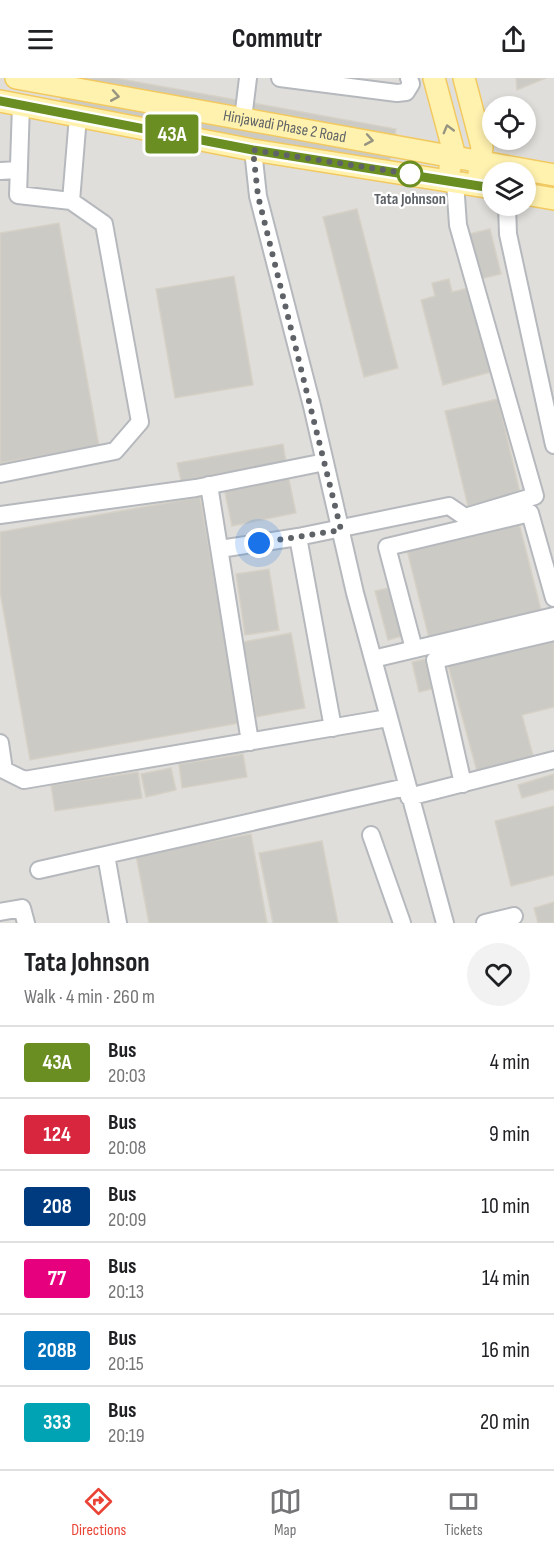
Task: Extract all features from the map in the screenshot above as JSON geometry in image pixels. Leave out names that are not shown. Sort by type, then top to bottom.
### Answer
[{"type":"main road","name":"Hinjawadi Phase 2 Road","points":[[16,78],[91,85],[243,118],[554,175]]},
{"type":"main road","points":[[434,78],[452,143],[452,181]]},
{"type":"main road","points":[[464,78],[482,147],[482,169]]},
{"type":"main road","name":"Hinjawadi Phase 2 Road","points":[[10,103],[253,150],[482,187]]},
{"type":"main road","points":[[536,196],[554,200]]},
{"type":"street","points":[[243,118],[248,78]]},
{"type":"street","points":[[280,78],[397,93],[406,92],[411,84],[409,78]]},
{"type":"street","points":[[0,474],[115,451],[140,422],[104,224],[71,201],[18,195],[19,170],[10,103]]},
{"type":"street","points":[[71,201],[78,116]]},
{"type":"street","points":[[253,150],[258,196],[388,718],[444,923]]},
{"type":"street","points":[[0,171],[19,170]]},
{"type":"street","points":[[220,549],[341,530],[449,506],[465,517],[535,496],[458,225],[452,181]]},
{"type":"street","points":[[507,216],[508,234],[554,445]]},
{"type":"street","points":[[0,515],[210,485],[325,462]]},
{"type":"street","points":[[210,485],[250,741]]},
{"type":"street","points":[[414,649],[387,547],[530,513],[554,598]]},
{"type":"street","points":[[298,537],[333,728]]},
{"type":"street","points":[[373,659],[554,616]]},
{"type":"street","points":[[463,784],[435,660],[554,632]]},
{"type":"street","points":[[0,743],[4,770],[24,780],[388,718]]},
{"type":"street","points":[[39,870],[408,792],[463,784],[554,760]]},
{"type":"street","points":[[371,834],[402,923]]},
{"type":"street","points":[[106,855],[118,923]]},
{"type":"street","points":[[0,912],[22,908],[26,923]]},
{"type":"street","points":[[485,923],[514,916]]},
{"type":"shaded area","points":[[0,78],[554,78],[554,923],[0,923]]},
{"type":"building","points":[[65,78],[115,78],[396,129],[386,180],[57,120]]},
{"type":"building","points":[[516,78],[546,78],[517,90]]},
{"type":"building","points":[[357,209],[398,368],[364,377],[323,217]]},
{"type":"building","points":[[59,223],[99,446],[0,463],[0,233]]},
{"type":"building","points":[[490,229],[501,274],[480,279],[469,234]]},
{"type":"building","points":[[234,276],[253,385],[175,398],[156,289]]},
{"type":"building","points":[[449,279],[452,292],[469,288],[491,372],[443,385],[421,300],[435,296],[432,283]]},
{"type":"building","points":[[498,399],[520,493],[468,506],[445,411]]},
{"type":"building","points":[[283,444],[286,462],[181,481],[177,463]]},
{"type":"building","points":[[288,475],[296,513],[232,526],[224,488]]},
{"type":"building","points":[[200,497],[240,723],[30,760],[0,592],[0,532]]},
{"type":"building","points":[[519,523],[541,610],[429,638],[407,550]]},
{"type":"building","points":[[269,569],[279,630],[245,635],[236,574]]},
{"type":"building","points":[[389,588],[402,636],[388,640],[375,591]]},
{"type":"building","points":[[291,633],[305,708],[256,717],[243,642]]},
{"type":"building","points":[[554,638],[554,707],[522,715],[534,759],[478,775],[448,665]]},
{"type":"building","points":[[425,659],[432,689],[419,692],[412,662]]},
{"type":"building","points":[[243,754],[247,777],[182,788],[179,764]]},
{"type":"building","points":[[171,768],[176,790],[146,797],[141,774]]},
{"type":"building","points":[[138,772],[142,798],[55,811],[51,785]]},
{"type":"building","points":[[554,774],[554,789],[522,798],[518,785]]},
{"type":"building","points":[[554,806],[554,875],[511,886],[495,821]]},
{"type":"building","points":[[251,834],[267,923],[149,923],[136,855]]},
{"type":"building","points":[[322,841],[338,923],[273,923],[259,853]]},
{"type":"building","points":[[554,902],[554,923],[538,923],[534,908]]},
{"type":"bus line","name":"43A","points":[[0,101],[253,150],[482,186]]},
{"type":"place","name":"Tata Johnson","points":[[410,174]]},
{"type":"route","points":[[259,543],[341,530],[258,196],[253,172],[253,150],[410,174]]}]
